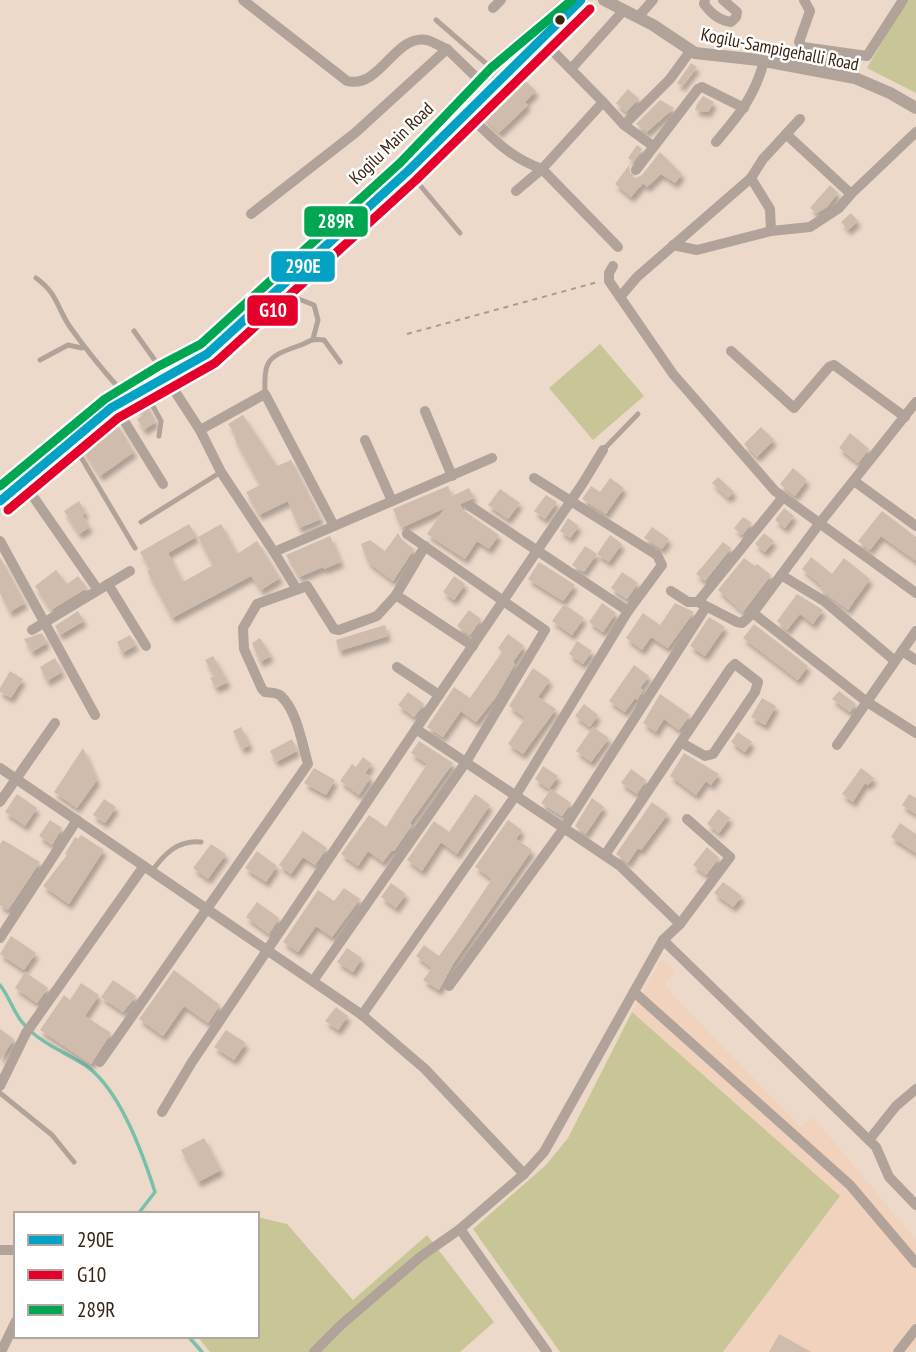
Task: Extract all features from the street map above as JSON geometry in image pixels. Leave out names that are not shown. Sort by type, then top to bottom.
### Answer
[{"type":"main road","name":"Kogilu Main Road","points":[[0,486],[105,399],[162,371],[207,354],[408,171],[467,113],[510,61],[572,0]]},
{"type":"main road","name":"Kogilu Main Road","points":[[0,501],[115,406],[144,390],[162,371],[201,344],[400,163],[491,68],[510,61],[542,40],[581,0]]},
{"type":"street","points":[[243,0],[347,80],[357,83],[368,79],[403,47],[416,40],[428,40],[447,49],[480,81]]},
{"type":"street","name":"Kogilu-Sampigehalli Road","points":[[604,0],[638,17],[695,52],[764,61],[855,78],[916,108]]},
{"type":"street","points":[[638,17],[653,0]]},
{"type":"street","points":[[705,0],[704,4],[712,13],[723,21],[730,22],[736,18],[737,12],[723,0]]},
{"type":"street","points":[[804,0],[810,11],[799,42],[808,49],[867,56],[902,0]]},
{"type":"street","points":[[571,69],[624,10]]},
{"type":"street","points":[[542,40],[624,125],[653,146]]},
{"type":"street","points":[[251,214],[355,134],[447,49]]},
{"type":"street","points":[[624,125],[670,79],[691,50]]},
{"type":"street","points":[[821,50],[823,72]]},
{"type":"street","points":[[716,142],[744,108],[758,83],[764,61]]},
{"type":"street","points":[[636,170],[698,89],[702,87],[744,108]]},
{"type":"street","points":[[516,191],[542,169],[603,102]]},
{"type":"street","points":[[467,113],[504,150],[542,169],[618,247]]},
{"type":"street","points":[[620,297],[637,277],[751,178],[764,159],[800,119]]},
{"type":"street","points":[[673,245],[697,250],[771,231],[810,227],[839,208],[916,132]]},
{"type":"street","points":[[786,134],[851,194]]},
{"type":"street","points":[[751,178],[770,209],[771,231]]},
{"type":"street","points":[[614,266],[609,273],[609,281],[673,374],[775,491],[916,593]]},
{"type":"street","points":[[731,351],[794,408],[834,365],[905,417]]},
{"type":"street","points":[[162,371],[296,588]]},
{"type":"street","points":[[200,430],[265,394],[334,526]]},
{"type":"street","points":[[671,591],[688,602],[702,605],[742,623],[753,613],[819,524],[916,402]]},
{"type":"street","points":[[115,406],[163,484]]},
{"type":"street","points":[[425,411],[452,475]]},
{"type":"street","points":[[365,440],[392,501]]},
{"type":"street","points":[[162,1112],[192,1062],[603,450]]},
{"type":"street","points":[[274,552],[492,458]]},
{"type":"street","points":[[362,1015],[516,795],[628,611],[662,565],[662,560],[657,555],[534,478]]},
{"type":"street","points":[[854,481],[916,526]]},
{"type":"street","points":[[23,482],[146,646]]},
{"type":"street","points":[[449,986],[564,828],[702,605],[783,497]]},
{"type":"street","points":[[470,506],[628,611]]},
{"type":"street","points":[[313,981],[466,762],[544,634],[543,627],[407,534]]},
{"type":"street","points":[[0,541],[95,715]]},
{"type":"street","points":[[100,1062],[308,764],[291,713],[281,697],[262,689],[244,649],[243,628],[257,604],[296,588],[310,588],[330,623],[339,630],[377,616],[396,595],[425,546]]},
{"type":"street","points":[[32,630],[130,571]]},
{"type":"street","points":[[781,575],[824,601],[899,656],[916,660]]},
{"type":"street","points":[[396,595],[473,646]]},
{"type":"street","points":[[753,613],[867,702],[916,733]]},
{"type":"street","points":[[837,745],[916,631]]},
{"type":"street","points":[[605,855],[730,669],[735,664],[758,682],[755,692],[713,754],[705,755],[682,743]]},
{"type":"street","points":[[397,667],[439,695]]},
{"type":"street","points":[[0,802],[55,723]]},
{"type":"street","points":[[416,729],[619,865],[680,923]]},
{"type":"street","points":[[0,768],[362,1015],[425,1069],[524,1174]]},
{"type":"street","points":[[314,1352],[420,1257],[460,1228],[524,1174],[544,1152],[663,940],[680,923],[730,858],[687,819]]},
{"type":"street","points":[[0,938],[77,820]]},
{"type":"street","points":[[0,1086],[3,1073],[29,1028],[148,869]]},
{"type":"street","points":[[663,940],[876,1147],[889,1177],[916,1205]]},
{"type":"street","points":[[634,992],[850,1185],[916,1263]]},
{"type":"street","points":[[869,1140],[895,1106],[916,1089]]},
{"type":"street","points":[[460,1228],[547,1352]]},
{"type":"street","points":[[1,1352],[14,1325]]},
{"type":"street","points":[[898,1352],[916,1329]]},
{"type":"lane","points":[[436,20],[491,68]]},
{"type":"lane","points":[[408,171],[460,233]]},
{"type":"lane","points":[[36,278],[48,287],[85,349],[120,390]]},
{"type":"lane","points":[[266,300],[291,296],[314,305],[318,320],[313,339]]},
{"type":"lane","points":[[134,331],[162,371]]},
{"type":"lane","points":[[265,394],[267,368],[272,356],[313,339],[324,340],[340,362]]},
{"type":"lane","points":[[40,359],[68,345],[79,345],[85,349]]},
{"type":"lane","points":[[144,390],[161,421],[159,436]]},
{"type":"lane","points":[[603,450],[638,414]]},
{"type":"lane","points":[[72,441],[135,548]]},
{"type":"lane","points":[[141,522],[222,472]]},
{"type":"lane","points":[[148,869],[175,847],[189,841],[201,842]]},
{"type":"lane","points":[[0,1093],[52,1135],[74,1162]]},
{"type":"path","points":[[407,334],[586,284],[609,281]]},
{"type":"shaded area","points":[[907,0],[916,0],[916,93],[867,68]]},
{"type":"shaded area","points":[[600,344],[644,396],[593,440],[549,388]]},
{"type":"shaded area","points":[[662,958],[675,971],[664,984],[689,1012],[801,1127],[813,1117],[916,1240],[916,1347],[912,1352],[723,1352],[840,1196],[632,1012]]},
{"type":"shaded area","points":[[632,1012],[840,1196],[723,1352],[560,1352],[473,1229],[546,1165],[568,1138]]},
{"type":"shaded area","points":[[259,1217],[287,1224],[353,1300],[427,1235],[494,1322],[460,1352],[210,1352],[199,1338],[259,1338]]},
{"type":"building","points":[[691,63],[697,67],[682,86],[677,83]]},
{"type":"building","points":[[519,75],[536,91],[525,102],[528,105],[499,133],[482,116]]},
{"type":"building","points":[[628,89],[639,99],[626,112],[616,103]]},
{"type":"building","points":[[703,96],[714,102],[708,112],[695,110]]},
{"type":"building","points":[[660,100],[674,108],[647,132],[636,124]]},
{"type":"building","points":[[637,145],[642,149],[629,166],[631,176],[636,178],[642,175],[660,152],[682,174],[675,183],[661,174],[647,187],[643,183],[631,197],[615,184],[632,161],[628,158]]},
{"type":"building","points":[[830,185],[838,193],[827,207],[817,213],[810,208]]},
{"type":"building","points":[[851,213],[858,221],[848,230],[841,222]]},
{"type":"building","points":[[144,401],[156,422],[144,430],[137,419],[143,415],[136,405]]},
{"type":"building","points":[[243,415],[277,466],[291,460],[321,519],[299,528],[288,501],[259,515],[246,492],[260,485],[228,424]]},
{"type":"building","points":[[117,424],[134,452],[100,476],[82,449]]},
{"type":"building","points":[[761,427],[774,440],[757,457],[744,444]]},
{"type":"building","points":[[850,433],[869,449],[858,463],[839,448]]},
{"type":"building","points":[[793,468],[807,480],[795,496],[780,484]]},
{"type":"building","points":[[718,477],[734,492],[728,498],[712,483]]},
{"type":"building","points":[[610,478],[624,488],[606,514],[582,499],[591,486],[600,492]]},
{"type":"building","points":[[448,486],[452,496],[469,488],[474,498],[460,504],[463,510],[499,535],[489,549],[477,541],[465,559],[427,534],[445,508],[401,528],[393,509]]},
{"type":"building","points":[[500,489],[520,503],[508,519],[488,505]]},
{"type":"building","points":[[546,495],[557,502],[545,519],[534,511]]},
{"type":"building","points":[[79,501],[86,513],[82,515],[90,527],[79,534],[64,511]]},
{"type":"building","points":[[784,508],[794,516],[785,528],[775,520]]},
{"type":"building","points":[[882,511],[916,537],[916,561],[881,536],[870,550],[858,541]]},
{"type":"building","points":[[743,517],[752,523],[742,535],[734,528]]},
{"type":"building","points":[[568,518],[579,526],[570,538],[560,531]]},
{"type":"building","points":[[189,524],[196,537],[168,553],[183,582],[213,565],[198,537],[221,524],[237,554],[257,541],[280,578],[261,590],[251,576],[172,618],[140,552]]},
{"type":"building","points":[[652,527],[669,539],[662,549],[644,538]]},
{"type":"building","points":[[398,533],[402,540],[414,549],[393,581],[368,562],[361,544],[370,540],[385,551]]},
{"type":"building","points":[[764,533],[774,541],[765,552],[755,544]]},
{"type":"building","points":[[610,535],[622,544],[609,562],[597,554]]},
{"type":"building","points":[[330,536],[341,562],[299,577],[286,555]]},
{"type":"building","points":[[723,542],[731,548],[705,581],[696,574]]},
{"type":"building","points":[[585,546],[597,554],[584,572],[572,565]]},
{"type":"building","points":[[0,557],[25,603],[10,612],[0,593]]},
{"type":"building","points":[[811,557],[832,574],[844,558],[870,579],[848,610],[820,589],[822,586],[802,569]]},
{"type":"building","points":[[744,558],[771,575],[743,612],[718,590]]},
{"type":"building","points":[[539,562],[575,585],[563,601],[528,579]]},
{"type":"building","points":[[56,570],[67,584],[78,576],[87,588],[51,610],[35,586]]},
{"type":"building","points":[[622,572],[638,583],[627,599],[611,588]]},
{"type":"building","points":[[454,576],[465,584],[454,600],[443,592]]},
{"type":"building","points":[[797,594],[823,610],[813,624],[800,614],[787,630],[777,621]]},
{"type":"building","points":[[602,603],[616,613],[603,632],[589,622]]},
{"type":"building","points":[[675,603],[694,612],[668,648],[651,637],[642,650],[626,638],[643,613],[660,625]]},
{"type":"building","points":[[564,604],[584,618],[572,635],[552,621]]},
{"type":"building","points":[[469,610],[481,619],[470,635],[457,626]]},
{"type":"building","points":[[78,611],[84,621],[60,635],[55,626]]},
{"type":"building","points":[[709,617],[725,627],[705,656],[690,646]]},
{"type":"building","points":[[754,624],[808,666],[798,680],[743,638]]},
{"type":"building","points":[[385,625],[388,636],[339,651],[336,640]]},
{"type":"building","points":[[42,633],[47,643],[32,652],[24,639]]},
{"type":"building","points":[[508,634],[524,646],[496,697],[476,722],[461,711],[443,737],[427,727],[454,687],[470,698],[502,652],[498,648]]},
{"type":"building","points":[[130,635],[136,645],[122,653],[117,642]]},
{"type":"building","points":[[260,638],[271,656],[260,662],[252,643]]},
{"type":"building","points":[[577,641],[592,651],[583,664],[569,654]]},
{"type":"building","points":[[213,656],[228,682],[216,688],[210,678],[214,676],[205,660]]},
{"type":"building","points":[[55,658],[62,672],[47,681],[40,667]]},
{"type":"building","points":[[634,665],[649,676],[640,688],[643,690],[637,700],[635,698],[625,712],[609,701]]},
{"type":"building","points":[[533,668],[550,680],[538,697],[556,709],[523,754],[508,744],[525,718],[509,706]]},
{"type":"building","points":[[10,671],[23,679],[11,698],[0,692]]},
{"type":"building","points":[[839,691],[856,704],[850,712],[832,699]]},
{"type":"building","points":[[408,692],[424,704],[414,717],[398,705]]},
{"type":"building","points":[[660,694],[690,715],[679,730],[664,719],[656,732],[643,723]]},
{"type":"building","points":[[762,698],[776,706],[765,725],[751,717]]},
{"type":"building","points":[[584,704],[598,715],[590,727],[575,716]]},
{"type":"building","points":[[241,727],[250,745],[242,749],[233,731]]},
{"type":"building","points":[[593,727],[609,738],[591,762],[576,751]]},
{"type":"building","points":[[738,732],[752,742],[745,752],[731,742]]},
{"type":"building","points":[[292,739],[297,751],[276,762],[270,751]]},
{"type":"building","points":[[419,741],[453,763],[410,823],[412,825],[394,851],[392,850],[383,862],[368,851],[358,866],[341,854],[369,815],[386,827],[427,764],[411,753]]},
{"type":"building","points":[[83,748],[97,780],[77,808],[54,792]]},
{"type":"building","points":[[684,753],[719,774],[711,785],[706,781],[696,795],[670,776]]},
{"type":"building","points":[[363,757],[372,764],[365,773],[371,777],[359,795],[340,781],[352,764],[356,767]]},
{"type":"building","points":[[543,766],[558,776],[549,789],[535,779]]},
{"type":"building","points":[[314,768],[335,780],[326,795],[304,783]]},
{"type":"building","points":[[861,768],[874,778],[868,785],[865,783],[853,802],[842,794]]},
{"type":"building","points":[[631,769],[646,780],[637,794],[621,783]]},
{"type":"building","points":[[551,789],[571,803],[562,816],[541,803]]},
{"type":"building","points":[[17,794],[37,808],[25,826],[5,812]]},
{"type":"building","points":[[475,794],[490,805],[457,854],[441,842],[422,871],[407,860],[434,821],[449,832]]},
{"type":"building","points":[[909,794],[916,798],[916,814],[902,805]]},
{"type":"building","points":[[592,798],[604,807],[586,834],[575,826]]},
{"type":"building","points":[[104,799],[116,807],[105,823],[93,815]]},
{"type":"building","points":[[652,802],[668,814],[628,863],[616,854]]},
{"type":"building","points":[[718,809],[730,818],[719,833],[707,824]]},
{"type":"building","points":[[50,820],[62,828],[52,845],[39,836]]},
{"type":"building","points":[[508,820],[522,830],[516,839],[532,850],[453,964],[439,990],[423,980],[432,968],[416,956],[424,945],[439,956],[457,931],[492,879],[475,867]]},
{"type":"building","points":[[900,823],[916,834],[916,853],[891,837]]},
{"type":"building","points":[[303,831],[327,848],[315,865],[303,857],[291,874],[279,865]]},
{"type":"building","points":[[81,835],[104,850],[69,904],[43,886],[67,855],[65,854],[75,837],[78,839]]},
{"type":"building","points":[[3,840],[40,862],[8,910],[0,905],[0,844]]},
{"type":"building","points":[[211,844],[226,854],[208,879],[193,868]]},
{"type":"building","points":[[707,847],[719,858],[706,875],[693,865]]},
{"type":"building","points":[[257,851],[277,866],[266,882],[245,868]]},
{"type":"building","points":[[723,882],[742,896],[733,907],[714,893]]},
{"type":"building","points":[[391,883],[406,894],[396,908],[381,897]]},
{"type":"building","points":[[344,888],[360,899],[332,937],[316,926],[298,952],[283,942],[318,890],[334,901]]},
{"type":"building","points":[[257,902],[279,918],[269,934],[246,917]]},
{"type":"building","points":[[11,936],[36,953],[24,970],[0,954]]},
{"type":"building","points":[[347,948],[362,958],[353,972],[337,962]]},
{"type":"building","points":[[174,970],[220,1005],[208,1023],[184,1006],[163,1036],[139,1019]]},
{"type":"building","points":[[25,972],[48,988],[37,1003],[15,988]]},
{"type":"building","points":[[113,980],[136,996],[123,1012],[101,997]]},
{"type":"building","points":[[81,983],[99,995],[85,1016],[111,1033],[91,1064],[40,1030],[64,995],[70,1000]]},
{"type":"building","points":[[336,1007],[348,1016],[338,1030],[325,1021]]},
{"type":"building","points":[[0,1029],[14,1039],[0,1060]]},
{"type":"building","points":[[226,1030],[246,1043],[234,1060],[214,1047]]},
{"type":"building","points":[[204,1138],[221,1170],[198,1182],[181,1150]]},
{"type":"building","points":[[779,1334],[811,1352],[769,1352]]},
{"type":"waterway","points":[[0,985],[19,1018],[29,1029],[85,1065],[109,1089],[119,1105],[137,1141],[155,1192],[140,1212]]},
{"type":"waterway","points":[[190,1338],[202,1352]]},
{"type":"transit line","name":"289R","points":[[0,486],[105,399],[201,344],[400,163],[491,68],[572,0]]},
{"type":"transit line","name":"290E","points":[[0,501],[111,408],[207,354],[408,171],[581,0]]},
{"type":"transit line","name":"G10","points":[[8,510],[118,418],[215,363],[416,180],[590,9]]}]
